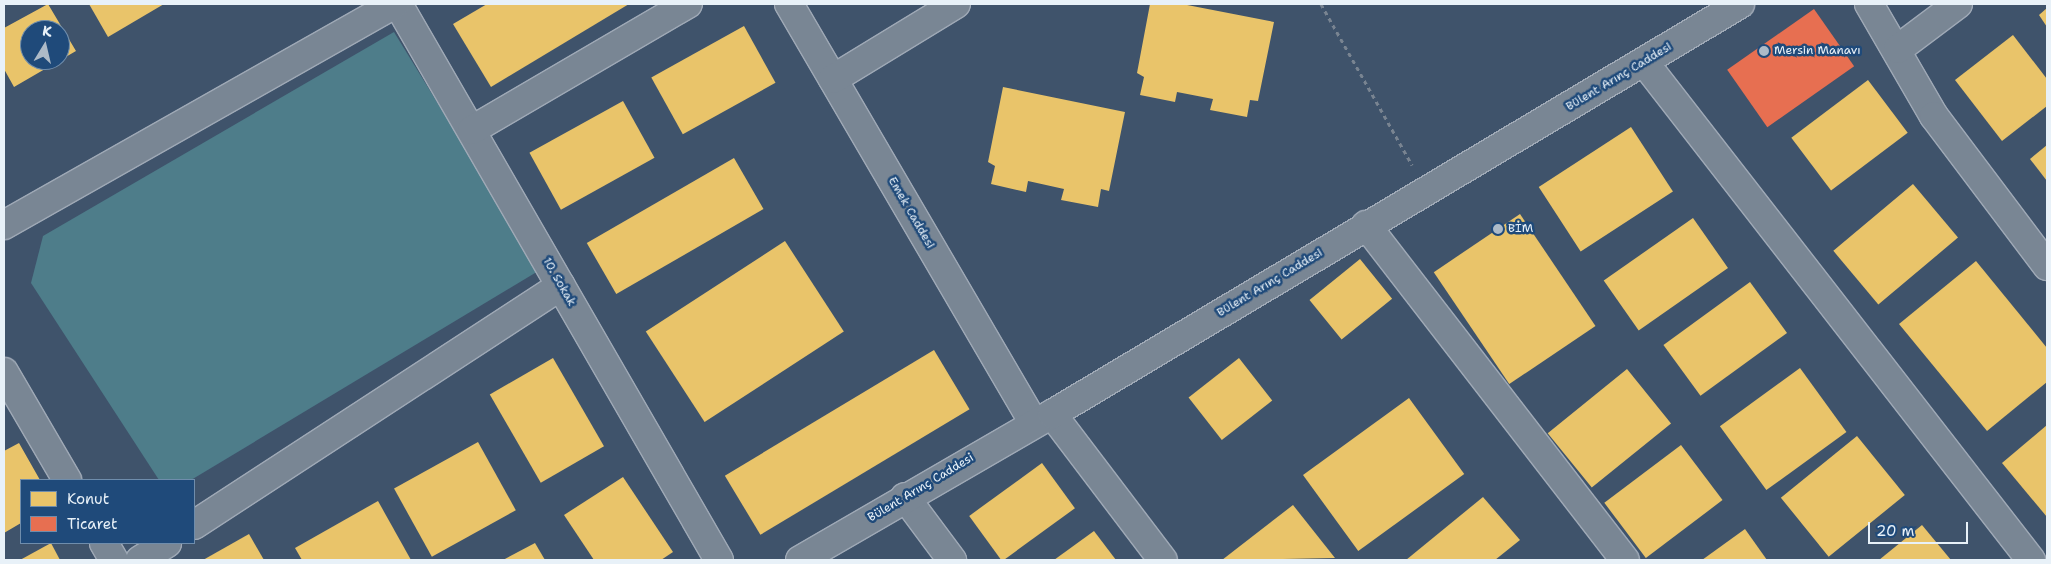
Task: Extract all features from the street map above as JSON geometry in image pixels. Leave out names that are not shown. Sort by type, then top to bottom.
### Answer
[{"type":"street","name":"10. Sokak","points":[[397,4],[472,130],[719,560]]},
{"type":"street","points":[[4,225],[397,4]]},
{"type":"street","points":[[472,130],[688,4]]},
{"type":"street","name":"Emek Caddesi","points":[[789,4],[833,79],[1043,418],[1163,560]]},
{"type":"street","points":[[833,79],[956,4]]},
{"type":"street","name":"Bülent Arınç Caddesi","points":[[800,560],[1740,4]]},
{"type":"street","points":[[1869,4],[1898,49],[1934,116],[2047,266]]},
{"type":"street","points":[[1898,49],[1958,4]]},
{"type":"street","points":[[1644,62],[2031,560]]},
{"type":"street","points":[[1366,225],[1625,560]]},
{"type":"street","points":[[195,524],[561,286]]},
{"type":"street","points":[[4,372],[11,401],[66,479]]},
{"type":"street","points":[[905,498],[952,560]]},
{"type":"street","points":[[105,544],[114,560]]},
{"type":"street","points":[[140,560],[164,544]]},
{"type":"path","points":[[1321,4],[1426,189]]},
{"type":"green space","points":[[394,32],[540,270],[193,479],[158,479],[31,283],[43,236]]},
{"type":"building: Konut","points":[[48,4],[58,20],[20,20],[20,70],[43,70],[14,87],[4,69],[4,28]]},
{"type":"building: Konut","points":[[89,4],[164,4],[108,37]]},
{"type":"building: Konut","points":[[487,4],[629,4],[491,87],[453,24]]},
{"type":"building: Konut","points":[[1150,4],[1182,4],[1274,22],[1258,101],[1250,100],[1247,117],[1210,110],[1213,99],[1177,92],[1175,102],[1140,95],[1144,77],[1137,73]]},
{"type":"building: Konut","points":[[2047,8],[2047,27],[2039,15]]},
{"type":"building: Konut","points":[[744,26],[776,83],[683,134],[651,77]]},
{"type":"building: Konut","points":[[2013,35],[2047,79],[2047,106],[2002,141],[1955,80]]},
{"type":"building: Konut","points":[[70,41],[76,51],[70,54]]},
{"type":"building: Konut","points":[[1868,80],[1908,133],[1831,190],[1791,138]]},
{"type":"building: Konut","points":[[1003,87],[1125,112],[1109,191],[1101,189],[1098,207],[1061,200],[1064,189],[1028,181],[1026,192],[991,184],[995,166],[988,162]]},
{"type":"building: Konut","points":[[623,101],[655,158],[561,210],[529,153]]},
{"type":"building: Konut","points":[[1631,127],[1673,192],[1581,251],[1539,187]]},
{"type":"building: Konut","points":[[2047,145],[2047,181],[2030,159]]},
{"type":"building: Konut","points":[[734,158],[764,209],[616,294],[587,243]]},
{"type":"building: Konut","points":[[1913,184],[1958,238],[1878,304],[1833,251]]},
{"type":"building: Konut","points":[[1520,214],[1595,326],[1509,384],[1434,272]]},
{"type":"building: Konut","points":[[1693,218],[1728,268],[1639,330],[1604,281]]},
{"type":"building: Konut","points":[[785,241],[844,332],[705,422],[646,331]]},
{"type":"building: Konut","points":[[1360,259],[1392,299],[1342,340],[1309,300]]},
{"type":"building: Konut","points":[[1976,261],[2047,348],[2047,382],[1987,431],[1899,324]]},
{"type":"building: Konut","points":[[1750,282],[1787,333],[1700,396],[1663,345]]},
{"type":"building: Konut","points":[[934,350],[970,409],[760,535],[725,476]]},
{"type":"building: Konut","points":[[553,358],[604,446],[541,483],[490,395]]},
{"type":"building: Konut","points":[[1239,358],[1272,401],[1222,440],[1189,397]]},
{"type":"building: Konut","points":[[1800,368],[1846,432],[1766,490],[1720,426]]},
{"type":"building: Konut","points":[[1627,369],[1671,423],[1592,488],[1548,433]]},
{"type":"building: Konut","points":[[1409,398],[1464,474],[1358,551],[1303,475]]},
{"type":"building: Konut","points":[[2047,425],[2047,517],[2002,463]]},
{"type":"building: Konut","points":[[1857,436],[1905,495],[1829,557],[1781,498]]},
{"type":"building: Konut","points":[[478,442],[516,510],[432,557],[394,489]]},
{"type":"building: Konut","points":[[19,443],[39,479],[20,479],[20,524],[4,533],[4,451]]},
{"type":"building: Konut","points":[[1681,445],[1723,500],[1646,558],[1604,503]]},
{"type":"building: Konut","points":[[1042,463],[1075,508],[1004,560],[1001,560],[969,516]]},
{"type":"building: Konut","points":[[623,477],[673,552],[661,560],[594,560],[564,515]]},
{"type":"building: Konut","points":[[1483,497],[1520,540],[1495,560],[1406,560]]},
{"type":"building: Konut","points":[[378,501],[411,560],[302,560],[295,548]]},
{"type":"building: Konut","points":[[1293,505],[1335,558],[1222,560]]},
{"type":"building: Konut","points":[[1922,525],[1951,560],[1879,560]]},
{"type":"building: Konut","points":[[1745,529],[1767,560],[1702,560]]},
{"type":"building: Konut","points":[[1094,531],[1116,560],[1054,560]]},
{"type":"building: Konut","points":[[249,534],[264,560],[203,560]]},
{"type":"building: Konut","points":[[535,543],[545,560],[503,560]]},
{"type":"building: Konut","points":[[52,544],[60,560],[20,560]]},
{"type":"building: Ticaret","points":[[1814,9],[1854,66],[1767,127],[1727,70]]},
{"type":"place","name":"Mersin Manavı","points":[[1764,51]]},
{"type":"place","name":"BİM","points":[[1498,229]]}]
